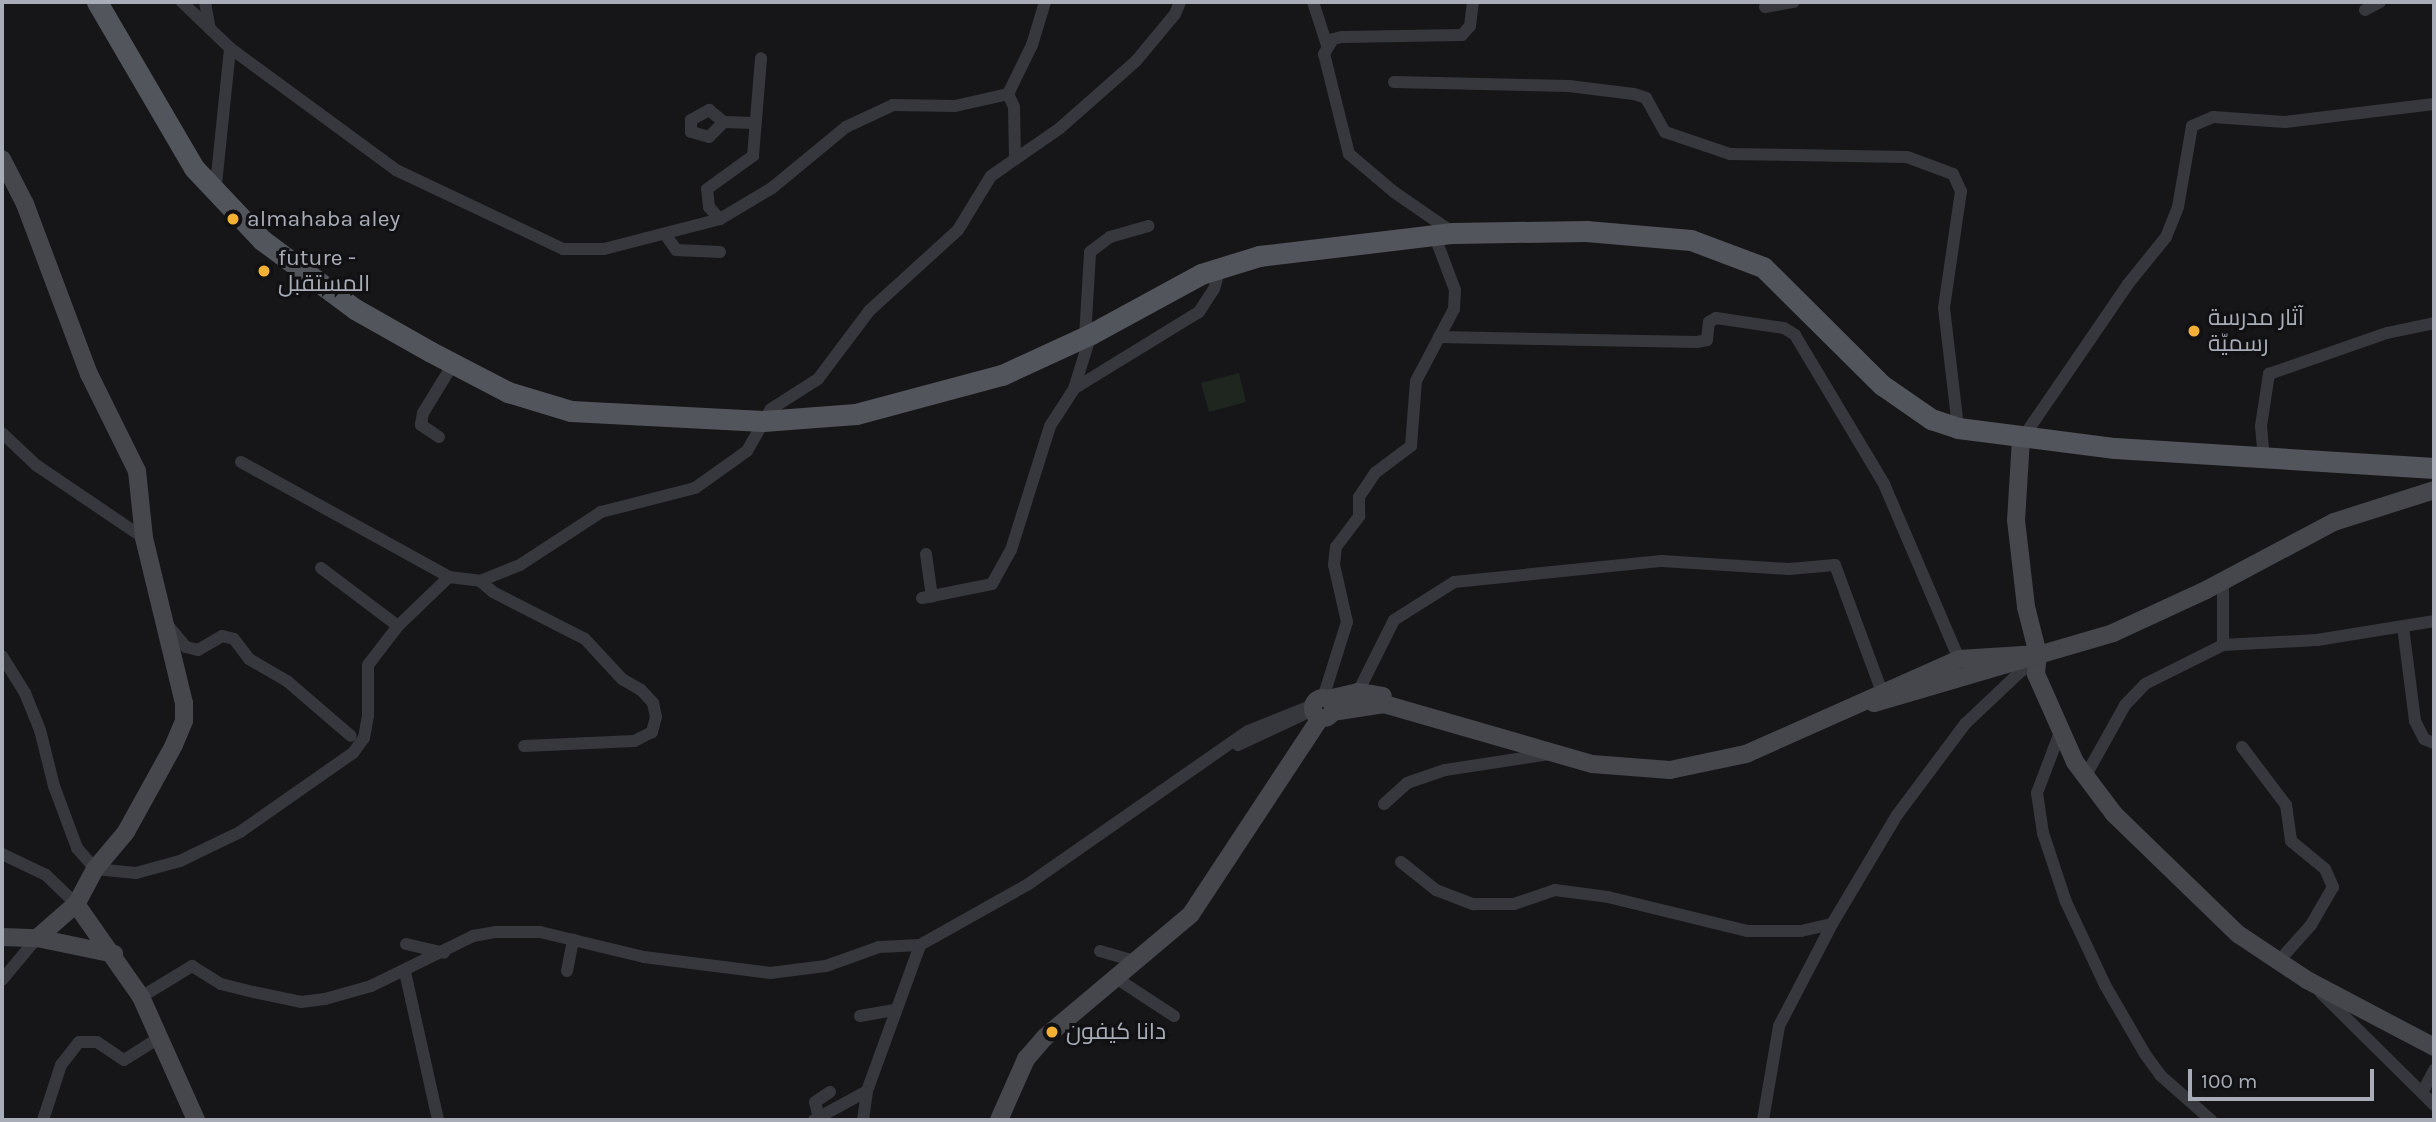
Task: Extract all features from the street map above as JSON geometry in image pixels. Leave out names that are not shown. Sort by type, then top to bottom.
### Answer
[{"type":"main road","points":[[97,2],[150,98],[215,194],[262,240],[355,310],[508,392],[571,411],[763,421],[856,414],[972,386],[1088,335],[1220,268],[1324,245],[1444,233],[1660,235],[1691,240],[1763,267],[1882,385],[1931,419],[1958,428],[2021,439],[2264,460],[2434,468]]},
{"type":"street","points":[[182,2],[230,48],[415,183],[563,249],[585,251],[666,234],[720,219],[772,188],[825,142],[877,109],[955,106],[1008,94]]},
{"type":"street","points":[[205,2],[210,29]]},
{"type":"street","points":[[1008,94],[1032,45],[1045,2]]},
{"type":"street","points":[[241,462],[449,577],[480,581],[520,565],[601,512],[695,488],[747,451],[771,409],[818,379],[864,317],[958,230],[991,176],[1060,128],[1136,61],[1175,14],[1180,2]]},
{"type":"street","points":[[1313,2],[1328,45]]},
{"type":"street","points":[[999,1120],[1026,1059],[1044,1038],[1113,976],[1191,914],[1270,795],[1320,708],[1347,622],[1334,565],[1336,547],[1359,516],[1359,498],[1376,473],[1411,446],[1416,381],[1456,299],[1444,233],[1349,153],[1324,54],[1333,39],[1367,34],[1462,35],[1470,26],[1473,2]]},
{"type":"street","points":[[1765,7],[1794,2]]},
{"type":"street","points":[[2365,10],[2380,2]]},
{"type":"street","points":[[215,194],[230,48]]},
{"type":"street","points":[[720,219],[709,207],[707,189],[753,156],[758,137],[753,123],[762,88],[761,58]]},
{"type":"street","points":[[1394,82],[1569,86],[1634,94],[1646,98],[1665,132],[1730,154],[1907,157],[1953,174],[1961,191],[1944,308],[1958,428]]},
{"type":"street","points":[[1008,94],[1014,107],[1015,158]]},
{"type":"street","points":[[2434,104],[2285,122],[2213,117],[2192,126],[2178,206],[2166,237],[2128,284],[2021,439],[2016,483],[2018,551],[2037,659],[2037,678],[2059,735],[2085,777],[2114,814],[2205,905],[2277,963],[2434,1047]]},
{"type":"street","points":[[724,122],[753,123]]},
{"type":"street","points":[[2,159],[25,204],[89,374],[137,471],[144,538],[184,703],[184,721],[125,832],[94,869],[76,904],[37,938],[2,981]]},
{"type":"street","points":[[926,554],[927,597],[992,584],[1011,550],[1050,426],[1074,389],[1088,335],[1090,252],[1110,237],[1148,226]]},
{"type":"street","points":[[666,234],[676,250],[720,252]]},
{"type":"street","points":[[1074,389],[1199,312],[1214,289],[1220,268]]},
{"type":"street","points":[[1439,337],[1697,342],[1707,340],[1709,322],[1716,318],[1784,328],[1795,335],[1884,484],[1959,659]]},
{"type":"street","points":[[2264,460],[2261,426],[2269,374],[2387,333],[2434,323]]},
{"type":"street","points":[[439,437],[421,425],[423,413],[453,364]]},
{"type":"street","points":[[2,433],[36,465],[144,538]]},
{"type":"street","points":[[141,997],[192,966],[222,984],[301,1002],[349,994],[405,972],[472,936],[495,932],[540,932],[644,957],[770,973],[826,966],[879,947],[920,945],[1027,885],[1271,719],[1320,708],[1374,703],[1441,719],[1550,754],[1613,768],[1694,767],[1746,754],[1862,705],[2037,659],[2113,633],[2223,581],[2342,518],[2434,491]]},
{"type":"street","points":[[1358,692],[1394,620],[1454,582],[1498,574],[1662,561],[1789,569],[1835,565],[1882,692]]},
{"type":"street","points":[[321,568],[398,626]]},
{"type":"street","points":[[94,869],[136,873],[180,861],[266,817],[340,765],[364,738],[370,698],[368,665],[398,626],[449,577]]},
{"type":"street","points":[[480,581],[493,592],[585,639],[622,679],[641,690],[653,703],[656,717],[652,732],[634,741],[524,746]]},
{"type":"street","points":[[2223,581],[2223,645]]},
{"type":"street","points":[[2085,777],[2125,705],[2145,684],[2223,645],[2317,640],[2434,621]]},
{"type":"street","points":[[165,622],[186,647],[198,650],[222,636],[234,639],[249,659],[288,681],[351,736]]},
{"type":"street","points":[[2403,627],[2415,721],[2424,739],[2434,743]]},
{"type":"street","points":[[2,656],[25,693],[40,730],[68,829],[94,869]]},
{"type":"street","points":[[1862,705],[1882,692],[1959,659],[2037,659]]},
{"type":"street","points":[[1763,1120],[1779,1026],[1832,923],[1897,815],[1965,724],[2037,659]]},
{"type":"street","points":[[1320,708],[1358,692],[1412,705],[1441,719]]},
{"type":"street","points":[[2059,735],[2037,793],[2043,833],[2066,902],[2105,985],[2145,1054],[2160,1075],[2211,1120]]},
{"type":"street","points":[[2242,747],[2286,805],[2291,841],[2325,869],[2333,887],[2311,925],[2277,963]]},
{"type":"street","points":[[1384,804],[1407,783],[1445,770],[1550,754]]},
{"type":"street","points":[[2,854],[47,875],[76,904],[114,954],[141,997],[196,1120]]},
{"type":"street","points":[[1401,862],[1436,890],[1473,904],[1514,904],[1555,890],[1608,897],[1748,931],[1801,931],[1832,923]]},
{"type":"street","points":[[2,937],[37,938],[114,954]]},
{"type":"street","points":[[566,971],[573,940]]},
{"type":"street","points":[[406,944],[444,953]]},
{"type":"street","points":[[863,1120],[867,1091],[894,1010],[920,945]]},
{"type":"street","points":[[1100,951],[1135,961]]},
{"type":"street","points":[[405,972],[438,1120]]},
{"type":"street","points":[[1113,976],[1174,1016]]},
{"type":"street","points":[[2307,980],[2423,1091],[2434,1105]]},
{"type":"street","points":[[860,1016],[894,1010]]},
{"type":"street","points":[[43,1120],[61,1065],[79,1042],[97,1042],[124,1060],[159,1038]]},
{"type":"street","points":[[2423,1091],[2434,1070]]},
{"type":"street","points":[[830,1092],[815,1102],[816,1119],[867,1091]]},
{"type":"shaded area","points":[[1239,373],[1246,402],[1209,412],[1201,383]]},
{"type":"place","name":"almahaba aley","points":[[233,219]]},
{"type":"place","name":"future - المستقبل","points":[[264,271]]},
{"type":"place","name":"آثار مدرسة رسميّة","points":[[2194,331]]},
{"type":"place","name":"دانا كيفون","points":[[1052,1032]]}]
